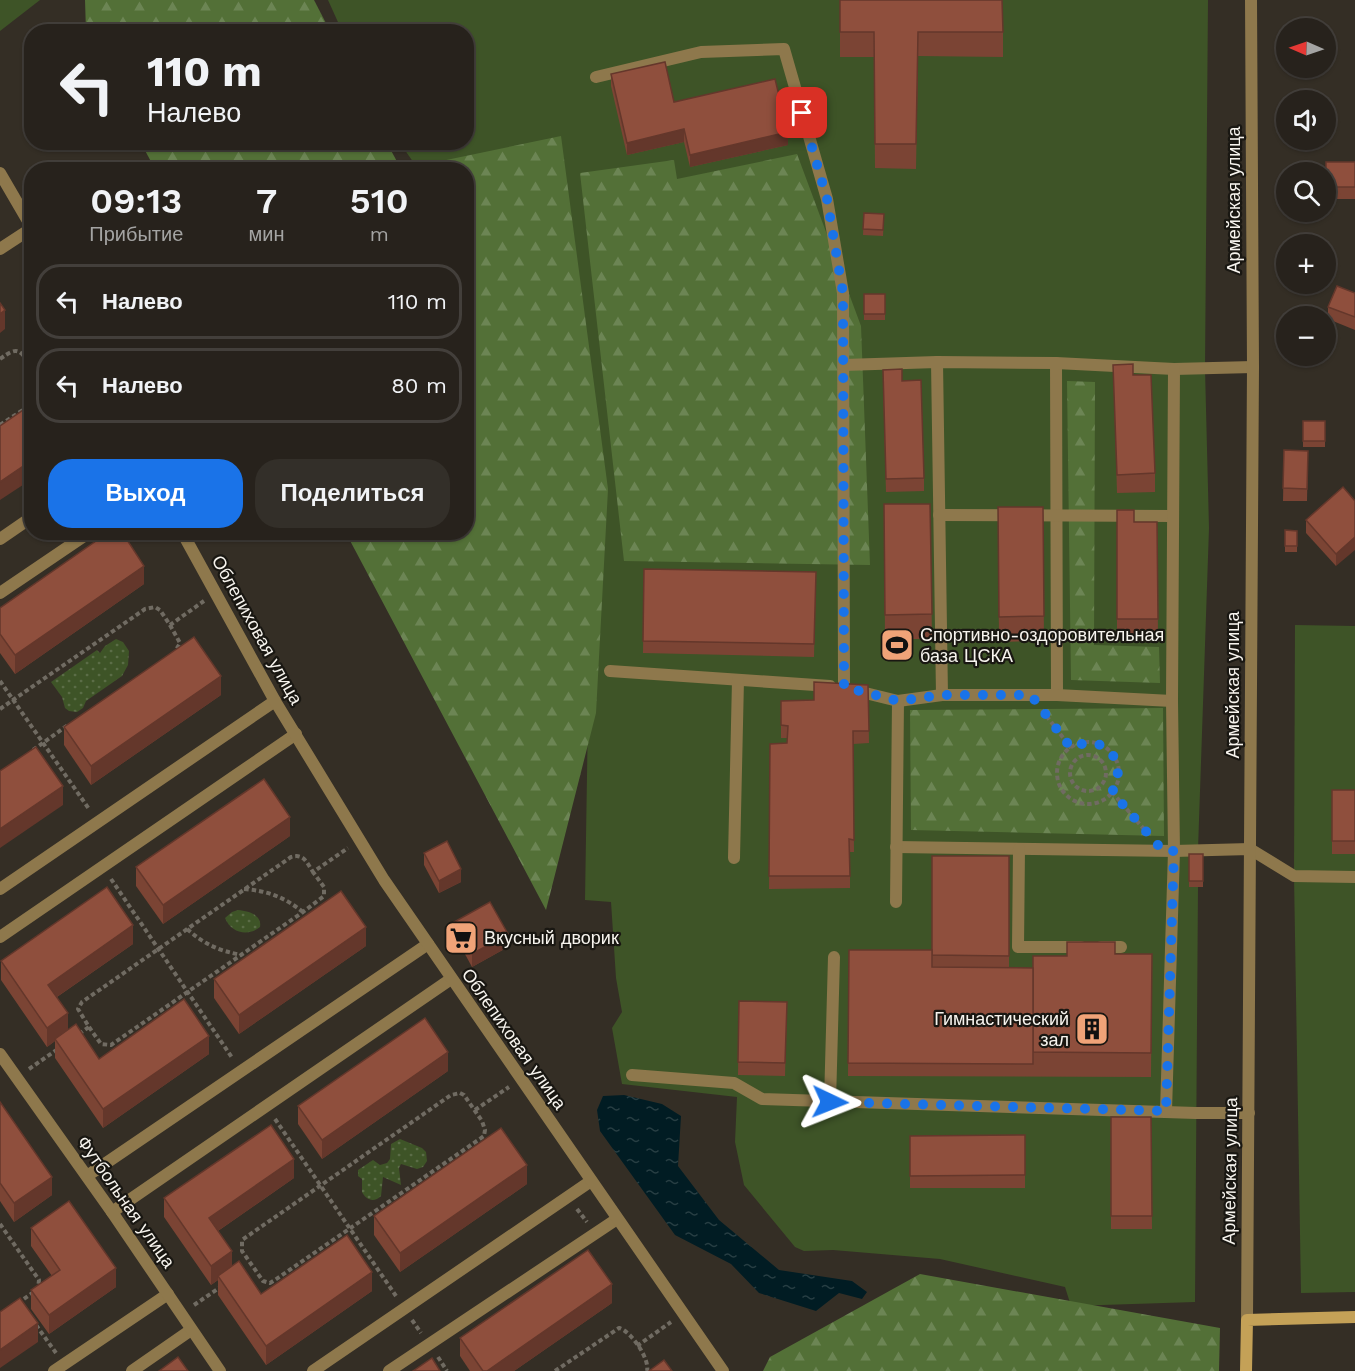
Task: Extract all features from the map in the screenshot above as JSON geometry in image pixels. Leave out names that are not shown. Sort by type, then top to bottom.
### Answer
[{"type":"street","name":"Армейская улица","points":[[1246,1371],[1253,368],[1251,0]]},
{"type":"street","points":[[596,77],[701,52],[784,49],[827,199],[843,293],[844,687]]},
{"type":"street","points":[[0,173],[5,192],[24,217]]},
{"type":"street","points":[[0,249],[24,233]]},
{"type":"street","points":[[844,366],[937,362],[1056,363],[1174,369],[1253,368]]},
{"type":"street","points":[[937,362],[942,695]]},
{"type":"street","points":[[1056,363],[1057,695]]},
{"type":"street","points":[[1166,1111],[1174,369]]},
{"type":"street","points":[[939,515],[1173,516]]},
{"type":"street","points":[[0,539],[24,522]]},
{"type":"street","points":[[0,593],[78,540]]},
{"type":"street","name":"Облепиховая улица","points":[[186,540],[275,701],[359,841],[451,979],[723,1371]]},
{"type":"street","points":[[610,671],[844,687],[898,701],[942,695],[1057,695],[1172,701]]},
{"type":"street","points":[[734,858],[738,681]]},
{"type":"street","points":[[0,889],[275,701]]},
{"type":"street","points":[[896,902],[898,701]]},
{"type":"street","points":[[0,937],[296,734]]},
{"type":"street","points":[[896,847],[1169,851],[1250,849],[1294,876],[1355,877]]},
{"type":"street","points":[[1019,849],[1018,947],[1121,947]]},
{"type":"street","points":[[87,1176],[428,944]]},
{"type":"street","points":[[830,1102],[834,957]]},
{"type":"street","points":[[112,1212],[451,979]]},
{"type":"street","name":"Футбольная улица","points":[[0,1054],[112,1212],[220,1371]]},
{"type":"street","points":[[632,1075],[734,1083],[762,1099],[1249,1113]]},
{"type":"street","points":[[313,1371],[591,1181]]},
{"type":"street","points":[[389,1371],[617,1219]]},
{"type":"street","points":[[58,1368],[168,1294]]},
{"type":"street","points":[[1247,1320],[1355,1317]]},
{"type":"street","points":[[132,1371],[191,1330]]},
{"type":"path","points":[[0,359],[11,351],[22,352],[24,355]]},
{"type":"path","points":[[0,425],[24,409]]},
{"type":"path","points":[[170,625],[215,593]]},
{"type":"path","points":[[0,709],[145,609],[155,607],[160,610],[180,643],[174,651]]},
{"type":"path","points":[[0,681],[98,822]]},
{"type":"path","points":[[1031,695],[1071,748]]},
{"type":"path","points":[[26,754],[71,723]]},
{"type":"path","points":[[1079,743],[1099,744],[1107,749],[1118,765],[1117,784],[1106,799],[1087,804],[1069,798],[1062,791],[1057,772],[1063,754],[1071,748],[1079,743]]},
{"type":"path","points":[[1088,755],[1094,756],[1103,763],[1106,774],[1098,789],[1087,792],[1077,788],[1070,773],[1074,762],[1088,755]]},
{"type":"path","points":[[1112,792],[1169,851]]},
{"type":"path","points":[[313,872],[359,841]]},
{"type":"path","points":[[296,855],[303,857],[324,887],[324,896],[111,1045],[101,1044],[78,1009],[82,1002],[244,889],[296,855]]},
{"type":"path","points":[[102,867],[242,1071]]},
{"type":"path","points":[[244,889],[276,894],[303,912]]},
{"type":"path","points":[[187,929],[199,940],[212,947],[242,954]]},
{"type":"path","points":[[71,1040],[89,1027]]},
{"type":"path","points":[[16,1078],[62,1046]]},
{"type":"path","points":[[475,1110],[520,1079]]},
{"type":"path","points":[[456,1093],[464,1095],[475,1110],[486,1130],[484,1136],[270,1283],[263,1281],[242,1251],[242,1240],[451,1095],[456,1093]]},
{"type":"path","points":[[266,1106],[423,1335]]},
{"type":"path","points":[[568,1196],[594,1234]]},
{"type":"path","points":[[0,1224],[39,1280],[38,1289],[13,1306]]},
{"type":"path","points":[[243,1271],[252,1265]]},
{"type":"path","points":[[181,1314],[225,1284]]},
{"type":"path","points":[[20,1302],[26,1311]]},
{"type":"path","points":[[638,1346],[683,1314]]},
{"type":"path","points":[[32,1320],[58,1368]]},
{"type":"path","points":[[555,1371],[619,1328],[627,1331],[638,1346],[647,1360],[647,1371]]},
{"type":"path","points":[[435,1353],[447,1371]]},
{"type":"green space","points":[[0,0],[40,0],[0,31]]},
{"type":"green space","points":[[85,0],[314,0],[326,24],[86,24]]},
{"type":"green space","name":"Спортивно-оздоровительная база ЦСКА","points":[[328,0],[1208,0],[1205,369],[1209,528],[1198,850],[1189,887],[1198,887],[1195,1302],[1071,1306],[1065,1287],[940,1259],[833,1250],[804,1251],[795,1247],[744,1185],[735,1142],[737,1097],[622,1084],[612,1028],[622,1012],[616,978],[611,902],[585,900],[590,588],[474,197],[474,162],[413,162],[405,150],[474,150],[474,24],[339,24]]},
{"type":"green space","points":[[561,136],[608,489],[596,713],[546,910],[350,540],[474,540],[474,162],[437,162]]},
{"type":"green space","points":[[145,150],[391,150],[397,162],[151,162]]},
{"type":"green space","points":[[797,154],[861,326],[870,565],[624,561],[580,173],[674,160],[677,179]]},
{"type":"green space","points":[[1067,381],[1095,382],[1094,645],[1159,647],[1160,683],[1071,680]]},
{"type":"green space","points":[[1295,625],[1355,626],[1355,1292],[1301,1293],[1294,876]]},
{"type":"green space","points":[[116,639],[123,642],[129,651],[128,665],[122,676],[86,701],[83,708],[77,712],[69,711],[65,708],[62,697],[51,682],[97,650],[100,653],[105,646]]},
{"type":"green space","points":[[1163,708],[1164,836],[911,830],[910,710]]},
{"type":"green space","points":[[238,910],[257,917],[260,927],[245,933],[231,927],[225,918]]},
{"type":"green space","points":[[400,1139],[422,1148],[426,1152],[427,1161],[423,1167],[417,1169],[401,1164],[399,1168],[401,1185],[383,1177],[381,1196],[373,1200],[368,1199],[362,1192],[362,1179],[358,1176],[358,1170],[373,1160],[380,1165],[387,1163],[390,1159],[391,1144]]},
{"type":"green space","points":[[920,1274],[1220,1328],[1219,1371],[763,1371],[770,1357]]},
{"type":"water","points":[[624,1095],[662,1104],[681,1116],[678,1166],[719,1220],[779,1270],[852,1281],[867,1292],[862,1299],[839,1293],[816,1311],[759,1293],[731,1264],[675,1235],[600,1131],[597,1110],[603,1096]]},
{"type":"building","points":[[840,0],[1002,0],[1003,32],[918,32],[916,144],[875,144],[874,32],[840,32]]},
{"type":"building","points":[[665,62],[674,102],[775,79],[788,132],[690,155],[684,129],[627,143],[611,74]]},
{"type":"building","points":[[1336,162],[1355,162],[1355,187],[1336,187]]},
{"type":"building","points":[[864,213],[884,214],[883,230],[863,229]]},
{"type":"building","points":[[1337,286],[1355,293],[1355,317],[1336,310],[1336,306],[1328,306],[1334,294],[1336,294]]},
{"type":"building","points":[[864,294],[885,294],[885,314],[864,314]]},
{"type":"building","points":[[0,303],[5,310],[0,314]]},
{"type":"building","points":[[1133,364],[1133,375],[1151,375],[1155,473],[1117,475],[1113,365]]},
{"type":"building","points":[[902,369],[902,381],[921,380],[924,478],[886,479],[883,370]]},
{"type":"building","points":[[24,410],[24,466],[0,482],[0,426]]},
{"type":"building","points":[[1303,421],[1325,421],[1325,441],[1303,441]]},
{"type":"building","points":[[1284,450],[1308,451],[1307,489],[1283,488]]},
{"type":"building","points":[[1343,487],[1355,501],[1355,537],[1336,554],[1306,520]]},
{"type":"building","points":[[884,504],[930,504],[932,614],[885,615]]},
{"type":"building","points":[[998,507],[1043,507],[1044,616],[999,617]]},
{"type":"building","points":[[1117,510],[1134,510],[1134,522],[1157,522],[1158,619],[1117,619]]},
{"type":"building","points":[[1285,530],[1297,531],[1297,546],[1285,546]]},
{"type":"building","points":[[98,540],[127,540],[144,566],[15,655],[0,634],[0,608]]},
{"type":"building","points":[[644,569],[816,572],[814,644],[643,641]]},
{"type":"building","points":[[194,637],[221,676],[91,766],[64,727]]},
{"type":"building","points":[[814,682],[868,685],[869,731],[853,731],[854,840],[849,839],[850,876],[769,876],[770,744],[787,743],[788,726],[781,725],[781,701],[814,700]]},
{"type":"building","points":[[36,747],[63,786],[0,829],[0,771]]},
{"type":"building","points":[[264,779],[290,817],[163,905],[136,867]]},
{"type":"building","points":[[1332,790],[1355,790],[1355,841],[1332,841]]},
{"type":"building","points":[[447,841],[461,869],[439,881],[424,853]]},
{"type":"building","points":[[1189,854],[1203,854],[1203,881],[1189,881]]},
{"type":"building","points":[[932,856],[1009,856],[1009,956],[932,955]]},
{"type":"building","points":[[107,887],[133,925],[48,985],[68,1013],[47,1028],[1,961]]},
{"type":"building","points":[[341,891],[366,927],[239,1015],[214,979]]},
{"type":"building","points":[[490,902],[508,934],[472,954],[454,922]]},
{"type":"building","name":"Гимнастический зал","points":[[1067,942],[1115,942],[1115,954],[1152,954],[1151,1053],[1033,1052],[1033,956],[1067,956]]},
{"type":"building","points":[[849,950],[932,950],[932,967],[1033,968],[1033,1064],[848,1063]]},
{"type":"building","points":[[184,999],[209,1036],[103,1109],[55,1039],[76,1024],[99,1059]]},
{"type":"building","points":[[739,1001],[787,1002],[785,1063],[738,1062]]},
{"type":"building","points":[[425,1018],[448,1052],[322,1140],[298,1106]]},
{"type":"building","points":[[0,1102],[52,1177],[14,1203],[0,1183]]},
{"type":"building","points":[[1111,1117],[1151,1117],[1152,1216],[1111,1216]]},
{"type":"building","points":[[271,1125],[294,1159],[209,1218],[232,1251],[211,1266],[164,1198]]},
{"type":"building","points":[[501,1128],[527,1165],[400,1253],[374,1216]]},
{"type":"building","points":[[1025,1135],[1025,1175],[910,1176],[910,1136]]},
{"type":"building","points":[[69,1201],[116,1268],[49,1315],[31,1290],[60,1270],[31,1228]]},
{"type":"building","points":[[347,1235],[372,1272],[266,1346],[218,1276],[239,1261],[261,1294]]},
{"type":"building","points":[[588,1250],[612,1284],[487,1371],[483,1371],[460,1338]]},
{"type":"building","points":[[20,1298],[38,1323],[0,1350],[0,1312]]},
{"type":"building","points":[[178,1357],[188,1371],[159,1371]]},
{"type":"building","points":[[432,1358],[440,1371],[413,1371]]},
{"type":"building","points":[[664,1360],[672,1371],[649,1371]]},
{"type":"place","name":"Спортивно-оздоровительная база ЦСКА","points":[[897,645]]},
{"type":"place","name":"Вкусный дворик","points":[[461,938]]},
{"type":"place","name":"Гимнастический зал","points":[[1092,1029]]},
{"type":"route","points":[[802,113],[827,199],[843,293],[844,687],[898,701],[942,695],[1031,695],[1071,748],[1079,743],[1089,742],[1099,744],[1114,756],[1119,774],[1112,792],[1163,851],[1174,851],[1166,1111],[830,1102]]}]
